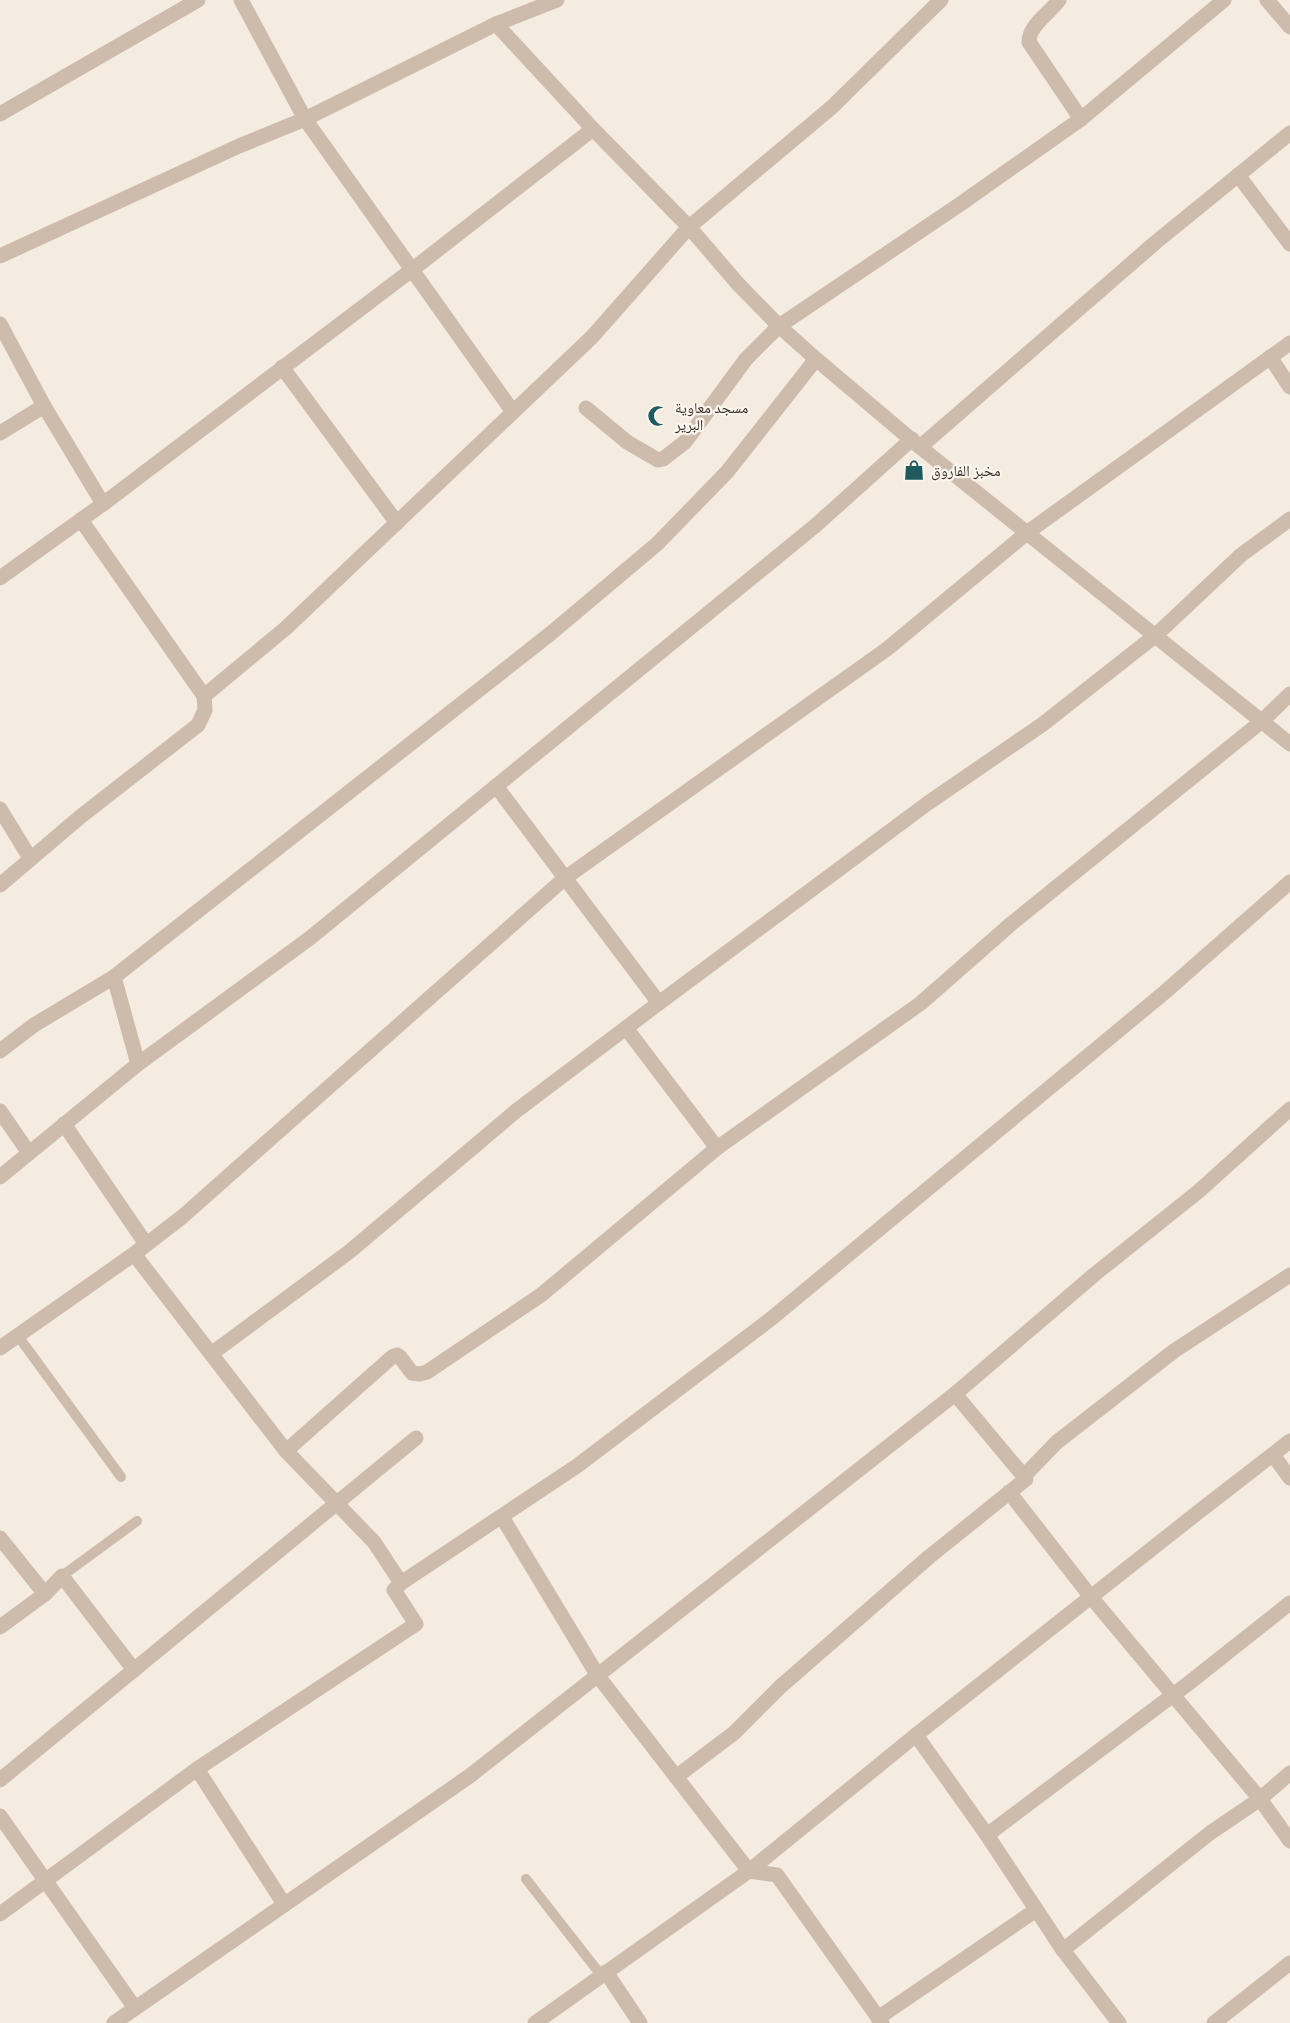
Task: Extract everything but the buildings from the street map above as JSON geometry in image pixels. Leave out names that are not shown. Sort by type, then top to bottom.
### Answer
[{"type":"street","points":[[0,114],[198,0]]},
{"type":"street","points":[[241,0],[305,119],[513,411]]},
{"type":"street","points":[[0,256],[239,146],[305,119],[496,24],[557,0]]},
{"type":"street","points":[[204,696],[286,628],[592,337],[689,227],[832,107],[941,0]]},
{"type":"street","points":[[1059,0],[1033,29],[1029,42],[1081,119]]},
{"type":"street","points":[[586,408],[627,442],[658,460],[663,459],[685,442],[746,358],[779,326],[959,205],[1081,119],[1224,0]]},
{"type":"street","points":[[1267,0],[1290,27]]},
{"type":"street","points":[[496,24],[593,129],[689,227],[779,326],[916,443],[1290,744]]},
{"type":"street","points":[[0,578],[104,504],[593,129]]},
{"type":"street","points":[[0,1177],[138,1064],[310,938],[815,526],[1290,133]]},
{"type":"street","points":[[1238,175],[1290,243]]},
{"type":"street","points":[[0,324],[44,406],[104,504]]},
{"type":"street","points":[[0,1348],[140,1249],[191,1209],[565,878],[888,650],[1028,532],[1290,343]]},
{"type":"street","points":[[1270,357],[1290,387]]},
{"type":"street","points":[[0,1051],[34,1025],[114,976],[550,634],[657,544],[727,472],[816,359]]},
{"type":"street","points":[[282,367],[397,523]]},
{"type":"street","points":[[0,433],[44,406]]},
{"type":"street","points":[[211,1354],[349,1252],[516,1111],[928,803],[1043,724],[1156,635],[1241,555],[1290,519]]},
{"type":"street","points":[[0,885],[30,858],[198,725],[205,710],[204,696],[81,520]]},
{"type":"street","points":[[286,1451],[396,1355],[412,1373],[427,1372],[541,1295],[717,1148],[921,1003],[1011,924],[1262,721],[1290,694]]},
{"type":"street","points":[[496,786],[659,1003]]},
{"type":"street","points":[[0,809],[30,858]]},
{"type":"street","points":[[0,1914],[197,1769],[416,1624],[394,1590],[401,1583],[577,1466],[809,1288],[1166,992],[1290,882]]},
{"type":"street","points":[[114,976],[138,1064]]},
{"type":"street","points":[[626,1028],[717,1148]]},
{"type":"street","points":[[114,2023],[471,1775],[955,1394],[1095,1274],[1199,1191],[1290,1109]]},
{"type":"street","points":[[0,1111],[29,1153]]},
{"type":"street","points":[[64,1124],[140,1249],[211,1354],[286,1451],[374,1542],[401,1583]]},
{"type":"street","points":[[1024,1476],[1057,1442],[1174,1352],[1290,1275]]},
{"type":"street","points":[[676,1777],[734,1733],[789,1679],[929,1557],[1026,1479],[955,1394]]},
{"type":"street","points":[[0,1780],[416,1438]]},
{"type":"street","points":[[536,2023],[748,1871],[1091,1596],[1290,1442]]},
{"type":"street","points":[[1273,1455],[1290,1478]]},
{"type":"street","points":[[1009,1492],[1172,1696],[1260,1799],[1290,1841]]},
{"type":"street","points":[[502,1517],[598,1676],[748,1871],[777,1875],[880,2020],[1036,1910]]},
{"type":"street","points":[[0,1538],[45,1594]]},
{"type":"street","points":[[0,1627],[45,1594],[62,1576],[135,1670]]},
{"type":"street","points":[[987,1835],[1172,1696],[1290,1603]]},
{"type":"street","points":[[916,1735],[987,1835],[1063,1950],[1119,2023]]},
{"type":"street","points":[[197,1769],[284,1904]]},
{"type":"street","points":[[1063,1950],[1210,1833],[1260,1799],[1290,1773]]},
{"type":"street","points":[[0,1816],[135,2008]]},
{"type":"street","points":[[1214,2023],[1290,1963]]},
{"type":"street","points":[[604,1973],[640,2023]]},
{"type":"lane","points":[[18,1336],[121,1477]]},
{"type":"lane","points":[[62,1576],[136,1521]]},
{"type":"lane","points":[[526,1879],[604,1973]]},
{"type":"place","name":"مسجد معاوية البرير","points":[[658,416]]},
{"type":"place","name":"مخبز الفاروق","points":[[914,470]]}]
